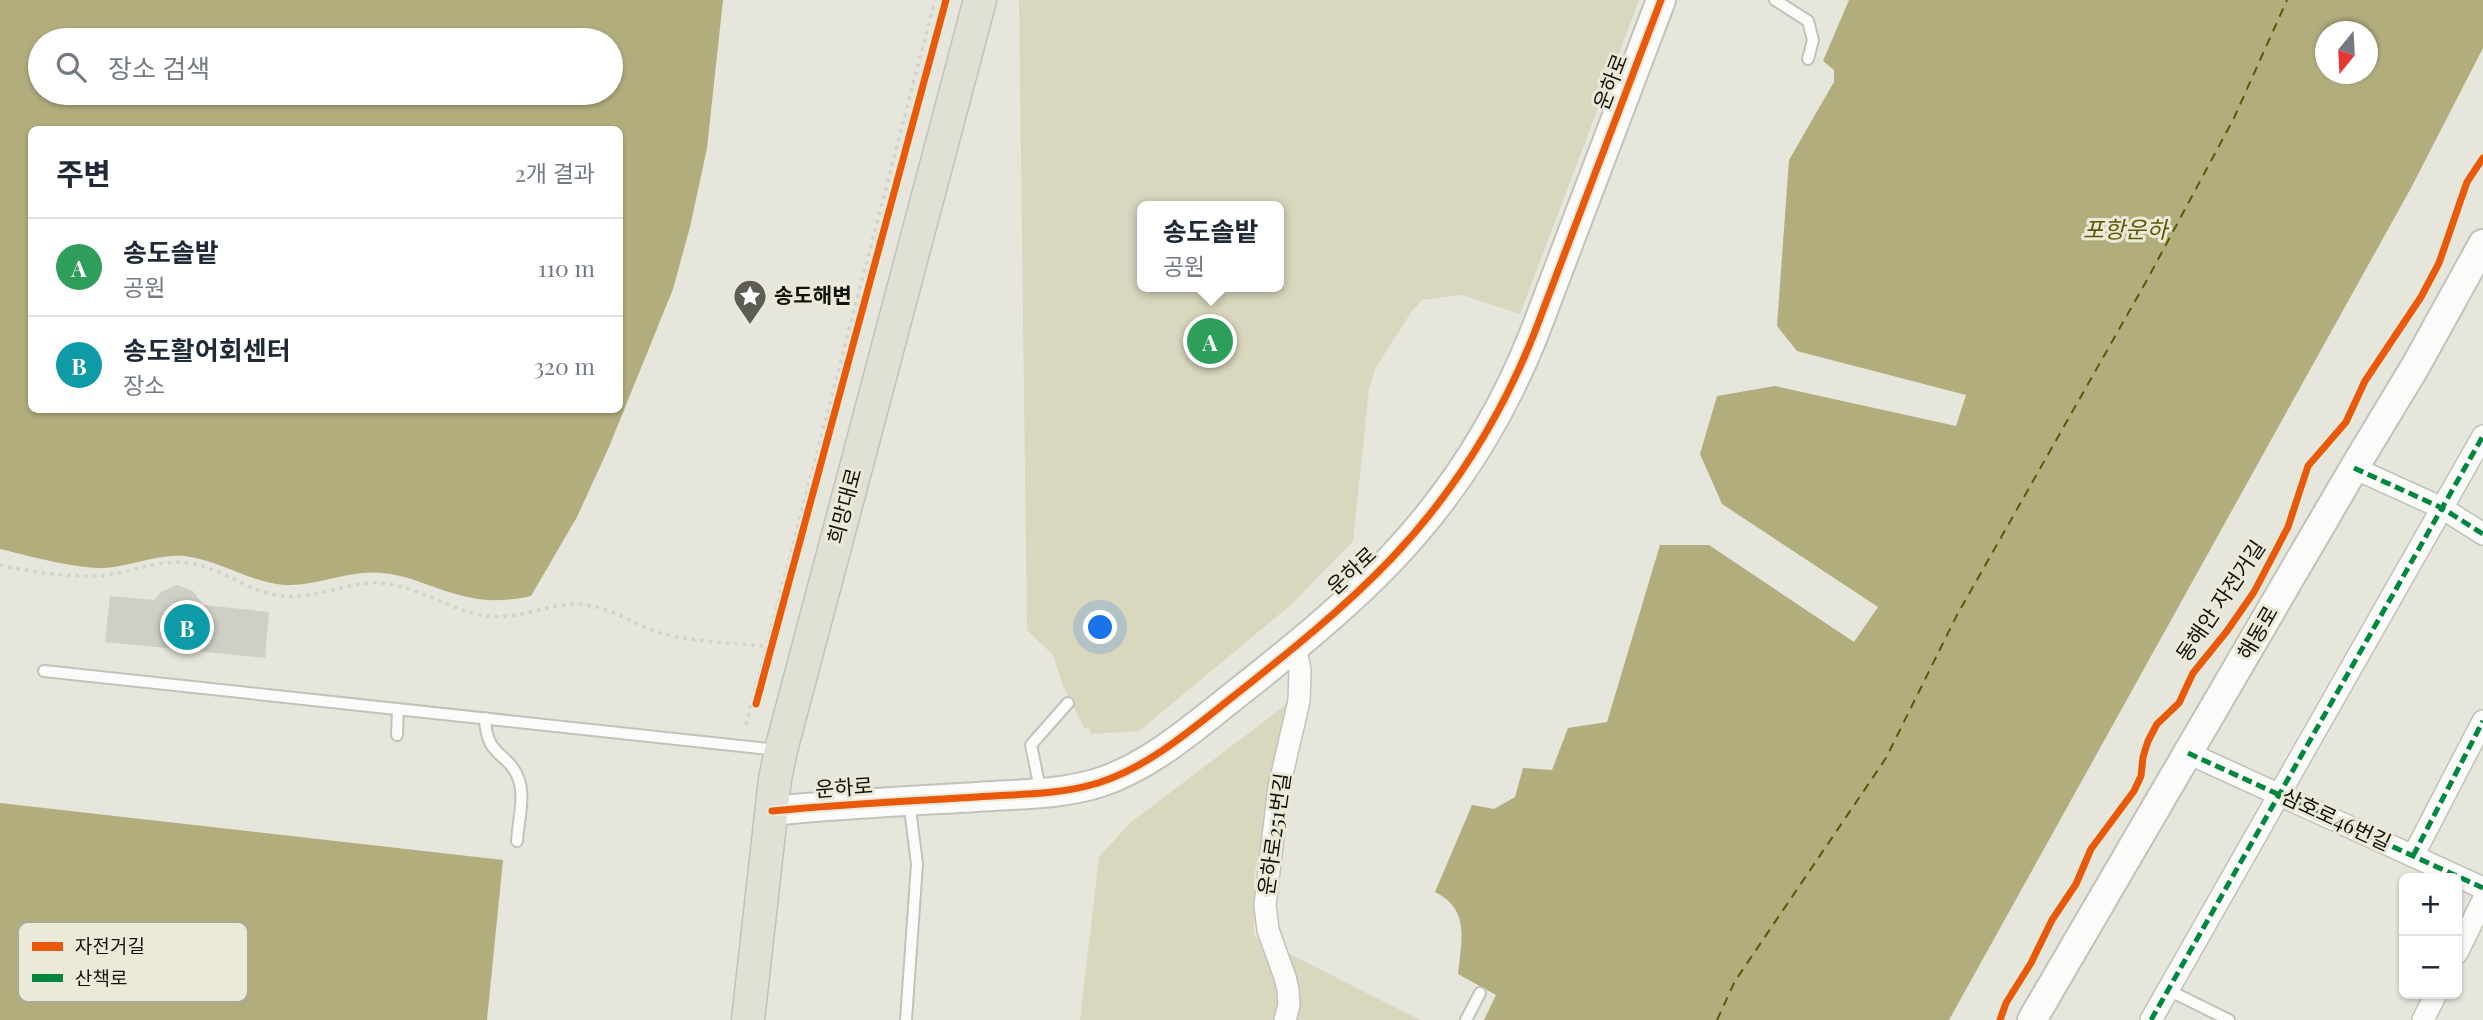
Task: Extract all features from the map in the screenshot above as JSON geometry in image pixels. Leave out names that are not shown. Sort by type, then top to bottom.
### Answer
[{"type":"main road","name":"희망대로","points":[[748,1020],[781,750],[980,0]]},
{"type":"street","name":"운하로","points":[[772,811],[1041,793],[1095,784],[1118,776],[1137,766],[1209,715],[1295,646],[1371,579],[1411,536],[1462,469],[1496,416],[1534,334],[1661,0]]},
{"type":"street","name":"해동로","points":[[2032,1020],[2415,367],[2483,244]]},
{"type":"street","points":[[2151,1020],[2483,436]]},
{"type":"street","points":[[2354,468],[2442,508],[2483,534]]},
{"type":"street","name":"운하로251번길","points":[[1285,1020],[1289,1005],[1288,990],[1268,930],[1265,905],[1279,787],[1300,701],[1300,670],[1295,646]]},
{"type":"street","points":[[2413,856],[2483,722]]},
{"type":"street","name":"삼호로46번길","points":[[2188,753],[2483,888]]},
{"type":"street","points":[[2462,943],[2483,900]]},
{"type":"street","points":[[2423,1020],[2434,999]]},
{"type":"lane","points":[[1775,0],[1808,21],[1813,40],[1808,59]]},
{"type":"lane","points":[[44,671],[781,750]]},
{"type":"lane","points":[[1041,793],[1031,745],[1068,703]]},
{"type":"lane","points":[[397,734],[398,709]]},
{"type":"lane","points":[[485,718],[488,742],[519,780],[521,792],[517,841]]},
{"type":"lane","points":[[906,1020],[917,864],[909,801]]},
{"type":"lane","points":[[2168,990],[2229,1020]]},
{"type":"lane","points":[[1466,1020],[1480,993]]},
{"type":"path","points":[[746,725],[935,0]]},
{"type":"path","points":[[756,704],[881,244]]},
{"type":"path","points":[[0,565],[23,570],[97,576],[158,564],[188,563],[220,571],[251,588],[277,595],[307,596],[351,586],[382,583],[416,592],[469,612],[505,618],[585,604],[603,608],[645,628],[676,637],[765,646]]},
{"type":"shaded area","points":[[1019,0],[1639,0],[1520,314],[1462,295],[1422,300],[1375,369],[1369,389],[1353,541],[1292,604],[1139,731],[1091,734],[1089,728],[1085,729],[1063,686],[1053,655],[1027,630]]},
{"type":"shaded area","points":[[1291,701],[1254,876],[1254,936],[1420,1020],[1080,1020],[1099,857],[1130,823]]},
{"type":"water","points":[[0,0],[723,0],[707,148],[690,227],[673,289],[623,412],[623,126],[28,126],[28,413],[623,413],[577,517],[531,596],[505,600],[472,598],[402,576],[381,573],[357,574],[298,585],[274,584],[184,556],[105,568],[52,562],[0,549]]},
{"type":"water","name":"포항운하","points":[[1849,0],[2483,0],[2483,48],[2411,188],[1949,1020],[1484,1020],[1496,995],[1458,974],[1462,938],[1459,917],[1446,899],[1435,892],[1472,805],[1494,809],[1515,797],[1523,768],[1552,770],[1568,728],[1607,722],[1660,545],[1709,545],[1854,642],[1878,607],[1722,504],[1700,454],[1717,396],[1775,386],[1956,426],[1966,395],[1797,351],[1777,326],[1789,160],[1834,82],[1834,70],[1823,61]]},
{"type":"water","points":[[0,803],[503,860],[487,1020],[0,1020]]},
{"type":"building","points":[[177,585],[193,591],[203,605],[269,612],[265,658],[105,642],[110,596],[154,600],[161,592]]},
{"type":"ferry route","points":[[1717,1020],[1735,981],[1886,758],[1957,615],[2147,280],[2234,118],[2287,0]]},
{"type":"marked path","points":[[2151,1020],[2483,436]]},
{"type":"marked path","points":[[2354,468],[2442,508],[2483,534]]},
{"type":"marked path","points":[[2413,856],[2483,721]]},
{"type":"marked path","points":[[2188,753],[2483,888]]},
{"type":"cycle path","points":[[756,704],[946,0]]},
{"type":"cycle path","points":[[772,811],[1068,790],[1117,776],[1153,757],[1187,733],[1295,647],[1353,596],[1390,560],[1434,509],[1473,454],[1506,395],[1534,334],[1661,0]]},
{"type":"cycle path","name":"동해안 자전거길","points":[[2000,1020],[2006,1003],[2031,963],[2052,920],[2076,884],[2091,849],[2134,791],[2141,776],[2148,741],[2157,724],[2179,703],[2193,673],[2254,592],[2288,527],[2308,466],[2346,422],[2365,381],[2421,297],[2439,263],[2467,182],[2483,158]]},
{"type":"place","name":"송도해변","points":[[750,326]]},
{"type":"place","name":"송도솔밭","points":[[1210,341]]},
{"type":"place","name":"송도활어회센터","points":[[187,627]]}]
